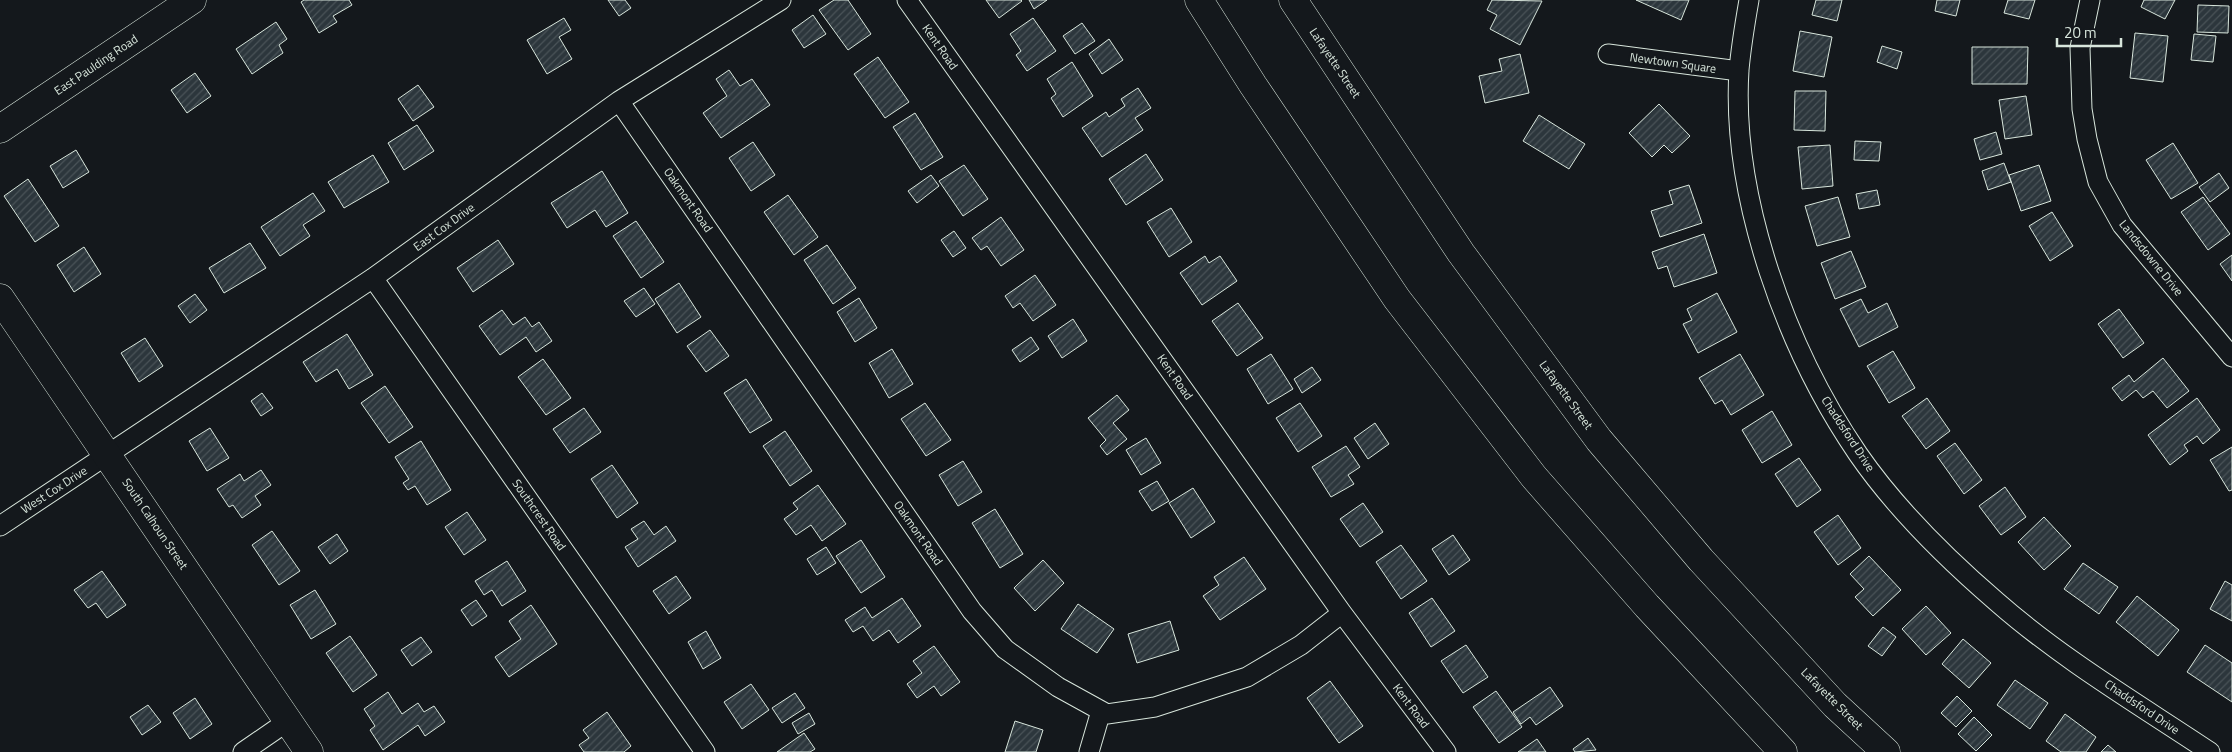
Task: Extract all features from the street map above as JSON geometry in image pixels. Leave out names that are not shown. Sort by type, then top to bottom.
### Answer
[{"type":"main road","name":"East Paulding Road","points":[[0,129],[192,0]]},
{"type":"main road","points":[[1199,0],[1253,85],[1397,299],[1534,477],[1647,606],[1783,752]]},
{"type":"main road","name":"Lafayette Street","points":[[1293,0],[1462,253],[1599,440],[1701,560],[1835,705],[1886,752]]},
{"type":"main road","name":"South Calhoun Street","points":[[4,312],[108,454],[297,742]]},
{"type":"street","name":"East Cox Drive","points":[[108,454],[373,278],[619,101],[781,0]]},
{"type":"street","name":"Kent Road","points":[[907,0],[1342,613],[1446,752]]},
{"type":"street","name":"Chaddsford Drive","points":[[1749,0],[1739,71],[1743,158],[1751,206],[1762,248],[1778,296],[1804,358],[1829,408],[1859,455],[1906,512],[1948,558],[1998,603],[2045,641],[2210,752]]},
{"type":"street","name":"Landsdowne Drive","points":[[2090,0],[2080,48],[2082,109],[2087,139],[2098,182],[2122,225],[2232,357]]},
{"type":"street","name":"Newtown Square","points":[[1608,54],[1739,71]]},
{"type":"street","name":"Oakmont Road","points":[[619,101],[972,611],[1005,649],[1058,687],[1101,712]]},
{"type":"street","name":"Southcrest Road","points":[[373,278],[705,752]]},
{"type":"street","name":"West Cox Drive","points":[[0,526],[108,454]]},
{"type":"street","points":[[1089,752],[1101,712],[1107,714],[1156,707],[1247,677],[1301,645],[1342,613]]},
{"type":"street","points":[[243,752],[297,742]]},
{"type":"building","points":[[304,0],[349,0],[352,5],[333,16],[337,22],[319,33],[301,2]]},
{"type":"building","points":[[608,0],[625,0],[631,8],[619,16]]},
{"type":"building","points":[[834,0],[848,0],[871,34],[848,50],[819,10]]},
{"type":"building","points":[[986,0],[1021,0],[1022,1],[999,18]]},
{"type":"building","points":[[1029,0],[1047,0],[1034,9]]},
{"type":"building","points":[[1492,0],[1542,1],[1520,45],[1490,29],[1497,15],[1487,10]]},
{"type":"building","points":[[1636,0],[1689,0],[1681,20]]},
{"type":"building","points":[[1816,0],[1842,0],[1837,21],[1812,15]]},
{"type":"building","points":[[1937,0],[1960,0],[1956,16],[1935,11]]},
{"type":"building","points":[[2008,0],[2035,0],[2029,19],[2004,13]]},
{"type":"building","points":[[2144,0],[2175,0],[2165,19],[2141,7]]},
{"type":"building","points":[[2198,5],[2229,6],[2228,33],[2197,32]]},
{"type":"building","points":[[813,15],[826,34],[804,48],[792,30]]},
{"type":"building","points":[[564,18],[571,30],[559,37],[572,59],[547,74],[527,40]]},
{"type":"building","points":[[1033,18],[1056,51],[1027,71],[1016,55],[1021,51],[1010,34]]},
{"type":"building","points":[[276,22],[287,39],[279,45],[283,53],[252,74],[236,49]]},
{"type":"building","points":[[1082,23],[1095,41],[1075,54],[1063,36]]},
{"type":"building","points":[[1800,31],[1832,37],[1824,77],[1793,71]]},
{"type":"building","points":[[2135,33],[2168,36],[2163,82],[2130,78]]},
{"type":"building","points":[[2194,34],[2216,36],[2213,62],[2191,60]]},
{"type":"building","points":[[1109,39],[1123,60],[1102,74],[1089,54]]},
{"type":"building","points":[[1882,46],[1902,52],[1897,69],[1877,62]]},
{"type":"building","points":[[1972,47],[2028,47],[2027,84],[1972,84]]},
{"type":"building","points":[[1520,54],[1529,93],[1485,103],[1479,76],[1502,71],[1499,59]]},
{"type":"building","points":[[878,57],[909,102],[885,118],[854,74]]},
{"type":"building","points":[[1072,62],[1093,96],[1063,117],[1051,98],[1056,94],[1047,79]]},
{"type":"building","points":[[729,70],[740,86],[752,79],[770,105],[721,138],[703,113],[727,96],[716,79]]},
{"type":"building","points":[[195,73],[211,96],[187,113],[171,90]]},
{"type":"building","points":[[418,85],[434,107],[413,121],[398,99]]},
{"type":"building","points":[[1138,88],[1151,108],[1135,118],[1143,130],[1102,157],[1082,128],[1106,112],[1109,117],[1125,106],[1121,99]]},
{"type":"building","points":[[1795,91],[1826,91],[1825,131],[1794,130]]},
{"type":"building","points":[[2026,96],[2032,135],[2005,139],[1999,100]]},
{"type":"building","points":[[1659,104],[1690,136],[1672,153],[1664,145],[1652,157],[1629,133]]},
{"type":"building","points":[[915,113],[943,157],[921,170],[893,127]]},
{"type":"building","points":[[1539,115],[1585,144],[1569,169],[1523,141]]},
{"type":"building","points":[[417,125],[434,151],[404,170],[388,143]]},
{"type":"building","points":[[1996,132],[2002,154],[1980,160],[1974,139]]},
{"type":"building","points":[[1855,141],[1881,142],[1879,161],[1854,160]]},
{"type":"building","points":[[753,142],[775,175],[751,191],[729,158]]},
{"type":"building","points":[[2173,143],[2198,183],[2171,199],[2146,160]]},
{"type":"building","points":[[1830,145],[1833,186],[1802,189],[1798,147]]},
{"type":"building","points":[[76,150],[89,172],[63,188],[50,166]]},
{"type":"building","points":[[1146,154],[1163,180],[1126,205],[1109,179]]},
{"type":"building","points":[[373,155],[389,182],[344,208],[328,182]]},
{"type":"building","points":[[2004,163],[2011,182],[1988,190],[1982,171]]},
{"type":"building","points":[[964,165],[988,199],[963,216],[939,181]]},
{"type":"building","points":[[2039,165],[2051,201],[2021,211],[2009,175]]},
{"type":"building","points":[[602,171],[628,213],[606,227],[595,210],[567,228],[551,203]]},
{"type":"building","points":[[2219,173],[2229,188],[2210,202],[2199,187]]},
{"type":"building","points":[[931,175],[939,186],[917,203],[908,191]]},
{"type":"building","points":[[28,179],[59,226],[35,242],[4,196]]},
{"type":"building","points":[[1689,185],[1702,223],[1660,237],[1651,211],[1673,204],[1669,191]]},
{"type":"building","points":[[1877,190],[1880,205],[1859,209],[1856,194]]},
{"type":"building","points":[[313,193],[325,211],[303,225],[310,236],[280,256],[261,227]]},
{"type":"building","points":[[788,195],[818,237],[794,255],[764,212]]},
{"type":"building","points":[[1838,197],[1850,237],[1817,246],[1805,206]]},
{"type":"building","points":[[2203,197],[2230,234],[2208,250],[2181,212]]},
{"type":"building","points":[[1171,208],[1192,242],[1169,257],[1147,222]]},
{"type":"building","points":[[2052,212],[2073,246],[2050,261],[2029,226]]},
{"type":"building","points":[[1001,217],[1024,250],[1001,266],[987,246],[981,250],[972,238]]},
{"type":"building","points":[[636,221],[664,262],[641,278],[613,236]]},
{"type":"building","points":[[954,231],[966,248],[953,257],[941,240]]},
{"type":"building","points":[[1704,234],[1717,273],[1674,287],[1667,266],[1658,269],[1652,252]]},
{"type":"building","points":[[498,240],[514,264],[473,292],[457,268]]},
{"type":"building","points":[[250,243],[266,268],[224,293],[209,268]]},
{"type":"building","points":[[827,245],[856,288],[833,304],[804,260]]},
{"type":"building","points":[[84,247],[101,274],[74,292],[57,265]]},
{"type":"building","points":[[1851,251],[1866,287],[1835,299],[1821,263]]},
{"type":"building","points":[[2232,255],[2232,281],[2220,264]]},
{"type":"building","points":[[1205,256],[1209,263],[1220,256],[1237,281],[1202,305],[1180,273]]},
{"type":"building","points":[[1035,275],[1056,305],[1033,321],[1020,303],[1013,308],[1005,296]]},
{"type":"building","points":[[679,283],[701,317],[677,333],[655,299]]},
{"type":"building","points":[[644,288],[655,304],[636,317],[624,301]]},
{"type":"building","points":[[1717,293],[1737,332],[1698,353],[1683,324],[1692,320],[1687,309]]},
{"type":"building","points":[[195,294],[207,310],[190,323],[178,306]]},
{"type":"building","points":[[859,298],[877,328],[855,342],[837,312]]},
{"type":"building","points":[[1861,299],[1868,313],[1887,303],[1898,327],[1859,347],[1840,309]]},
{"type":"building","points":[[1238,303],[1263,338],[1237,356],[1212,321]]},
{"type":"building","points":[[2119,309],[2144,343],[2123,358],[2098,324]]},
{"type":"building","points":[[502,310],[513,325],[525,317],[532,327],[539,322],[552,341],[536,352],[526,337],[500,355],[479,326]]},
{"type":"building","points":[[1073,319],[1087,341],[1062,358],[1048,336]]},
{"type":"building","points":[[710,330],[729,356],[706,372],[687,346]]},
{"type":"building","points":[[347,334],[373,375],[349,389],[337,369],[316,382],[303,362]]},
{"type":"building","points":[[1031,337],[1039,349],[1020,362],[1012,350]]},
{"type":"building","points":[[145,338],[163,366],[139,382],[121,353]]},
{"type":"building","points":[[892,349],[913,384],[889,398],[869,363]]},
{"type":"building","points":[[1893,351],[1915,388],[1889,403],[1867,366]]},
{"type":"building","points":[[1271,354],[1293,389],[1268,404],[1247,369]]},
{"type":"building","points":[[1740,354],[1764,395],[1731,415],[1722,400],[1715,404],[1699,378]]},
{"type":"building","points":[[2163,358],[2189,391],[2167,408],[2153,391],[2143,398],[2136,390],[2122,401],[2112,388],[2129,375],[2134,382]]},
{"type":"building","points":[[543,359],[571,398],[546,415],[518,377]]},
{"type":"building","points":[[1312,367],[1321,380],[1302,393],[1294,379]]},
{"type":"building","points":[[746,379],[772,420],[750,433],[724,393]]},
{"type":"building","points":[[385,386],[413,427],[389,443],[361,403]]},
{"type":"building","points":[[262,393],[273,408],[261,416],[251,401]]},
{"type":"building","points":[[1117,395],[1129,410],[1113,423],[1127,439],[1107,455],[1100,446],[1106,440],[1088,418]]},
{"type":"building","points":[[1927,398],[1950,431],[1926,449],[1902,416]]},
{"type":"building","points":[[2197,398],[2220,430],[2203,444],[2197,436],[2184,445],[2188,451],[2170,465],[2148,435]]},
{"type":"building","points":[[925,403],[951,440],[926,456],[901,419]]},
{"type":"building","points":[[1300,403],[1322,436],[1298,452],[1276,418]]},
{"type":"building","points":[[584,408],[601,432],[570,453],[553,429]]},
{"type":"building","points":[[1772,411],[1792,445],[1762,463],[1742,430]]},
{"type":"building","points":[[1375,423],[1389,444],[1368,459],[1354,438]]},
{"type":"building","points":[[210,428],[229,458],[207,471],[189,441]]},
{"type":"building","points":[[785,431],[812,471],[790,486],[763,446]]},
{"type":"building","points":[[1146,438],[1161,463],[1141,475],[1126,450]]},
{"type":"building","points":[[421,441],[451,490],[427,505],[415,486],[408,490],[403,483],[409,479],[395,457]]},
{"type":"building","points":[[1955,443],[1982,480],[1964,494],[1937,456]]},
{"type":"building","points":[[1346,446],[1360,467],[1348,475],[1354,484],[1331,497],[1312,467]]},
{"type":"building","points":[[2232,447],[2232,490],[2229,491],[2210,460]]},
{"type":"building","points":[[1799,458],[1821,490],[1797,507],[1775,474]]},
{"type":"building","points":[[963,461],[982,492],[958,506],[939,475]]},
{"type":"building","points":[[612,465],[638,503],[617,518],[591,479]]},
{"type":"building","points":[[261,470],[271,485],[255,496],[261,505],[242,518],[233,505],[229,507],[217,489],[240,474],[244,481]]},
{"type":"building","points":[[1157,481],[1169,501],[1152,511],[1139,491]]},
{"type":"building","points":[[818,485],[846,524],[822,541],[811,525],[796,535],[784,519],[798,509],[793,503]]},
{"type":"building","points":[[2005,487],[2026,517],[2001,535],[1979,506]]},
{"type":"building","points":[[1193,488],[1215,522],[1191,538],[1169,503]]},
{"type":"building","points":[[1363,503],[1383,532],[1360,547],[1340,519]]},
{"type":"building","points":[[995,509],[1023,554],[1000,568],[972,523]]},
{"type":"building","points":[[467,512],[486,540],[464,555],[445,527]]},
{"type":"building","points":[[1838,515],[1861,548],[1838,565],[1814,532]]},
{"type":"building","points":[[2044,517],[2071,546],[2044,570],[2018,542]]},
{"type":"building","points":[[644,521],[654,535],[666,526],[676,541],[638,567],[625,547],[638,539],[631,529]]},
{"type":"building","points":[[272,531],[300,571],[279,585],[252,545]]},
{"type":"building","points":[[337,534],[348,551],[330,564],[318,547]]},
{"type":"building","points":[[1453,535],[1470,560],[1449,575],[1432,549]]},
{"type":"building","points":[[861,540],[885,577],[861,593],[836,556]]},
{"type":"building","points":[[1401,545],[1427,581],[1401,599],[1376,562]]},
{"type":"building","points":[[826,547],[836,563],[817,575],[807,559]]},
{"type":"building","points":[[1869,556],[1901,590],[1873,616],[1855,597],[1864,589],[1850,574]]},
{"type":"building","points":[[1244,557],[1266,589],[1220,620],[1203,596],[1219,585],[1214,577]]},
{"type":"building","points":[[1043,560],[1064,583],[1035,611],[1014,588]]},
{"type":"building","points":[[507,561],[526,591],[502,606],[492,590],[484,595],[475,581]]},
{"type":"building","points":[[2083,563],[2118,587],[2099,614],[2064,589]]},
{"type":"building","points":[[102,571],[126,605],[107,618],[96,603],[88,608],[74,590]]},
{"type":"building","points":[[676,576],[691,598],[669,614],[653,591]]},
{"type":"building","points":[[2225,581],[2232,585],[2232,621],[2210,609]]},
{"type":"building","points":[[315,590],[336,624],[311,639],[290,605]]},
{"type":"building","points":[[2137,596],[2179,630],[2158,656],[2116,622]]},
{"type":"building","points":[[902,598],[921,626],[898,643],[889,630],[873,641],[863,626],[853,632],[845,620],[865,607],[872,618]]},
{"type":"building","points":[[1432,598],[1455,631],[1431,647],[1409,613]]},
{"type":"building","points":[[476,600],[487,616],[472,626],[461,610]]},
{"type":"building","points":[[1078,604],[1114,629],[1097,653],[1061,629]]},
{"type":"building","points":[[531,605],[557,644],[509,677],[495,657],[521,639],[509,621]]},
{"type":"building","points":[[1926,606],[1951,633],[1926,655],[1902,629]]},
{"type":"building","points":[[1170,621],[1179,650],[1137,663],[1128,634]]},
{"type":"building","points":[[1883,627],[1896,637],[1882,656],[1868,646]]},
{"type":"building","points":[[706,631],[721,658],[703,669],[688,642]]},
{"type":"building","points":[[350,636],[377,675],[353,692],[326,653]]},
{"type":"building","points":[[421,637],[432,652],[412,666],[401,650]]},
{"type":"building","points":[[1963,639],[1991,663],[1969,688],[1942,664]]},
{"type":"building","points":[[1466,645],[1488,677],[1463,693],[1441,661]]},
{"type":"building","points":[[2205,645],[2232,663],[2232,702],[2187,672]]},
{"type":"building","points":[[934,646],[960,682],[941,696],[934,686],[917,698],[907,684],[922,673],[913,661]]},
{"type":"building","points":[[2015,680],[2048,703],[2030,729],[1997,705]]},
{"type":"building","points":[[1330,681],[1363,726],[1339,743],[1307,698]]},
{"type":"building","points":[[751,684],[769,710],[742,729],[724,702]]},
{"type":"building","points":[[1550,687],[1563,706],[1536,725],[1530,717],[1521,724],[1513,712]]},
{"type":"building","points":[[1496,691],[1522,727],[1499,743],[1473,707]]},
{"type":"building","points":[[388,692],[402,714],[418,703],[424,712],[434,706],[445,722],[425,736],[418,725],[383,750],[370,730],[375,726],[364,709]]},
{"type":"building","points":[[795,693],[805,708],[782,723],[772,708]]},
{"type":"building","points":[[1957,696],[1972,711],[1956,727],[1941,713]]},
{"type":"building","points":[[195,698],[212,724],[190,739],[173,713]]},
{"type":"building","points":[[148,705],[161,722],[142,735],[130,717]]},
{"type":"building","points":[[607,712],[631,746],[624,752],[584,752],[579,745],[589,738],[583,730]]},
{"type":"building","points":[[809,713],[815,724],[798,734],[792,723]]},
{"type":"building","points":[[2065,714],[2096,737],[2086,752],[2061,752],[2046,741]]},
{"type":"building","points":[[1974,717],[1992,735],[1976,751],[1958,734]]},
{"type":"building","points":[[1015,721],[1043,730],[1036,752],[1005,752]]},
{"type":"building","points":[[804,733],[815,749],[810,752],[777,752]]},
{"type":"building","points":[[1588,738],[1596,750],[1575,752],[1573,749]]},
{"type":"building","points":[[1537,739],[1546,752],[1518,752]]},
{"type":"building","points":[[2108,745],[2116,752],[2101,752]]}]
